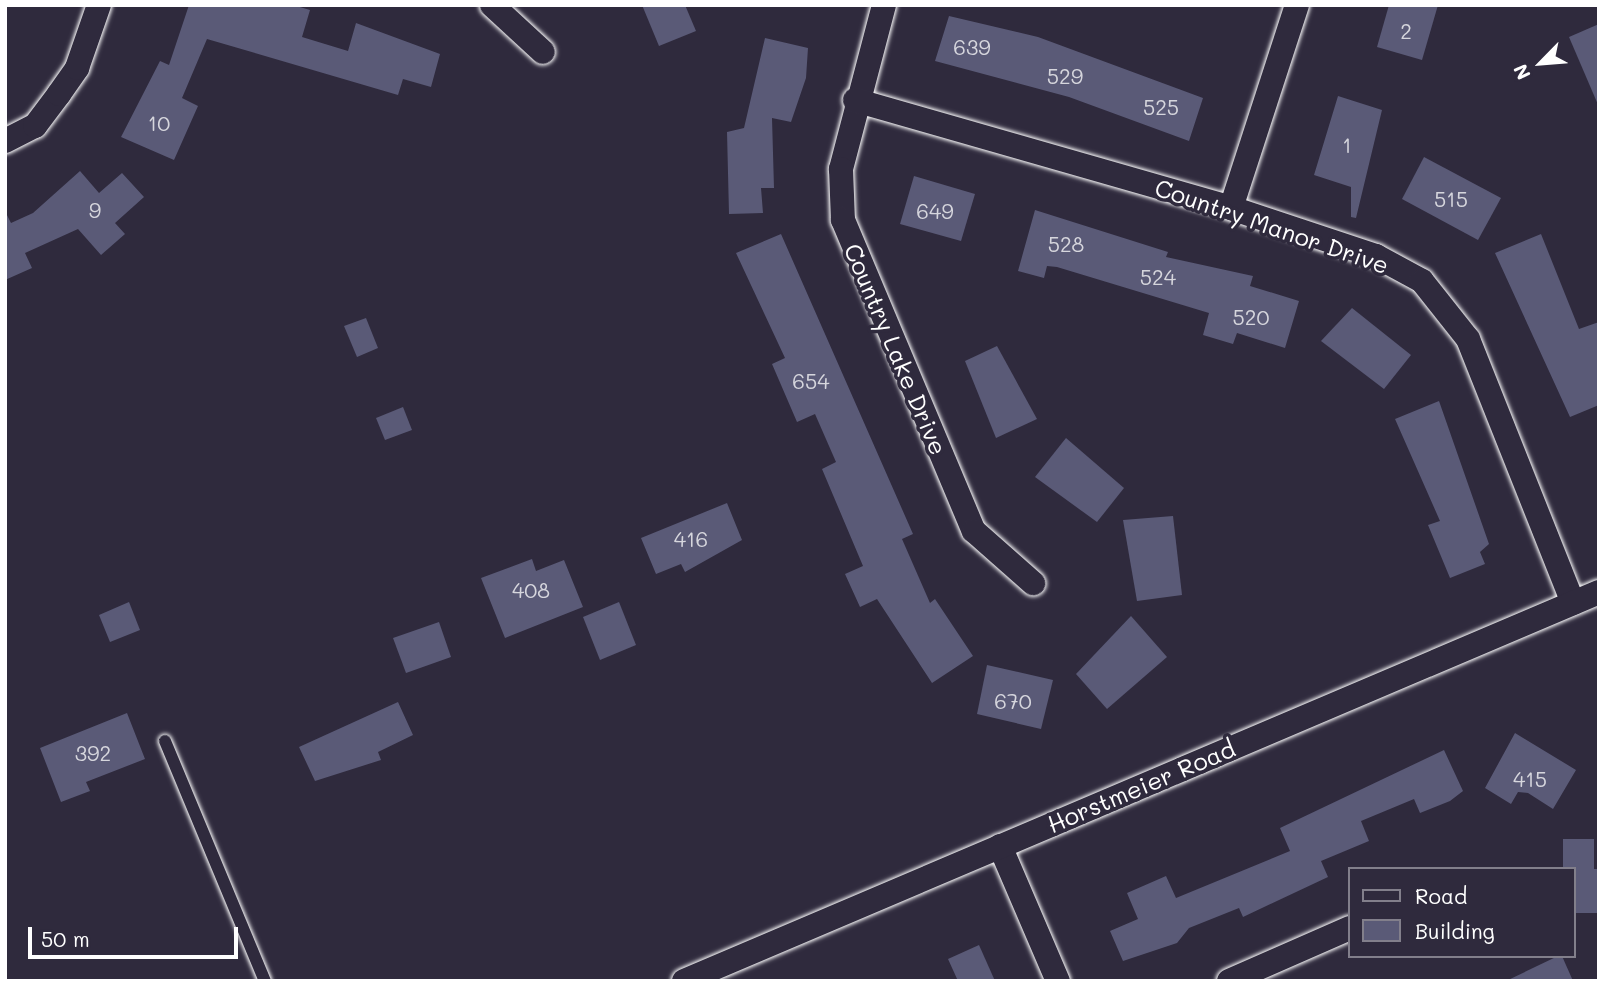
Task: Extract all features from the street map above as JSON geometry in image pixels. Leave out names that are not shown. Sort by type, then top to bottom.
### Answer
[{"type":"street","points":[[5,141],[35,126],[77,68],[99,5]]},
{"type":"street","points":[[492,5],[543,52]]},
{"type":"street","name":"Country Lake Drive","points":[[884,5],[855,100],[841,169],[843,220],[861,274],[974,531],[1033,583]]},
{"type":"street","points":[[1231,208],[1297,5]]},
{"type":"street","name":"Country Manor Drive","points":[[855,100],[1231,208],[1376,256],[1422,281],[1454,316],[1573,603]]},
{"type":"street","name":"Horstmeier Road","points":[[684,981],[1599,592]]},
{"type":"street","points":[[1000,846],[1058,981]]},
{"type":"street","points":[[1229,981],[1348,929]]},
{"type":"lane","points":[[165,741],[265,981]]},
{"type":"building","points":[[189,5],[293,5],[310,10],[302,37],[348,51],[356,23],[440,54],[431,87],[403,79],[398,95],[207,39],[182,98],[198,106],[174,160],[121,137],[160,61],[169,65]]},
{"type":"building","points":[[642,5],[685,5],[696,31],[659,46]]},
{"type":"building","points":[[1389,5],[1438,5],[1422,60],[1377,47]]},
{"type":"building","points":[[949,16],[1038,37],[1203,98],[1189,141],[1069,97],[935,61]]},
{"type":"building","points":[[1599,24],[1599,107],[1569,37]]},
{"type":"building","points":[[765,38],[808,48],[806,78],[791,122],[772,118],[774,188],[761,188],[763,213],[729,214],[727,132],[744,128]]},
{"type":"building","points":[[1338,96],[1382,110],[1356,218],[1351,217],[1351,187],[1314,175]]},
{"type":"building","points":[[1424,157],[1501,198],[1478,240],[1402,199]]},
{"type":"building","points":[[80,171],[99,193],[122,173],[144,197],[115,223],[125,234],[101,255],[78,229],[25,253],[32,268],[5,280],[5,211],[11,223],[33,213]]},
{"type":"building","points":[[914,176],[975,194],[961,241],[900,224]]},
{"type":"building","points":[[1035,210],[1168,252],[1166,257],[1253,276],[1250,286],[1299,301],[1285,348],[1237,333],[1233,344],[1203,335],[1209,313],[1057,267],[1047,266],[1044,278],[1018,271]]},
{"type":"building","points":[[781,234],[913,534],[902,539],[930,603],[935,599],[973,656],[932,683],[877,599],[860,607],[845,574],[863,566],[822,469],[836,462],[815,414],[797,422],[772,364],[785,358],[736,253]]},
{"type":"building","points":[[1541,234],[1579,329],[1599,322],[1599,405],[1570,417],[1495,253]]},
{"type":"building","points":[[1352,308],[1411,355],[1384,389],[1321,341]]},
{"type":"building","points":[[366,318],[378,348],[357,357],[344,326]]},
{"type":"building","points":[[997,346],[1037,419],[996,438],[965,361]]},
{"type":"building","points":[[1439,401],[1489,544],[1480,552],[1485,564],[1450,578],[1428,525],[1440,521],[1395,419]]},
{"type":"building","points":[[403,407],[412,430],[385,440],[376,418]]},
{"type":"building","points":[[1066,438],[1124,488],[1097,522],[1035,477]]},
{"type":"building","points":[[727,503],[742,540],[685,572],[681,564],[656,574],[641,538]]},
{"type":"building","points":[[1173,516],[1182,595],[1137,601],[1123,520]]},
{"type":"building","points":[[532,559],[536,571],[564,560],[583,607],[505,638],[481,578]]},
{"type":"building","points":[[129,602],[140,630],[110,642],[99,615]]},
{"type":"building","points":[[619,602],[636,645],[600,660],[583,617]]},
{"type":"building","points":[[1131,616],[1167,657],[1107,709],[1076,674]]},
{"type":"building","points":[[439,622],[451,657],[406,673],[393,638]]},
{"type":"building","points":[[987,665],[1053,680],[1041,729],[977,714]]},
{"type":"building","points":[[398,702],[413,735],[378,752],[381,760],[315,781],[299,747]]},
{"type":"building","points":[[127,713],[145,759],[86,782],[90,791],[61,802],[40,748]]},
{"type":"building","points":[[1515,733],[1576,770],[1553,809],[1528,793],[1518,792],[1511,804],[1485,788]]},
{"type":"building","points":[[1444,750],[1463,791],[1450,801],[1420,813],[1414,799],[1361,821],[1369,841],[1321,861],[1328,877],[1243,917],[1239,908],[1189,928],[1177,943],[1123,961],[1110,931],[1138,919],[1127,893],[1166,876],[1176,898],[1290,851],[1280,828]]},
{"type":"building","points":[[1563,839],[1594,839],[1594,869],[1563,867]]},
{"type":"building","points":[[1576,869],[1599,869],[1599,913],[1576,913]]},
{"type":"building","points":[[979,945],[995,981],[958,981],[948,959]]},
{"type":"building","points":[[1554,958],[1563,958],[1573,981],[1506,981]]}]
